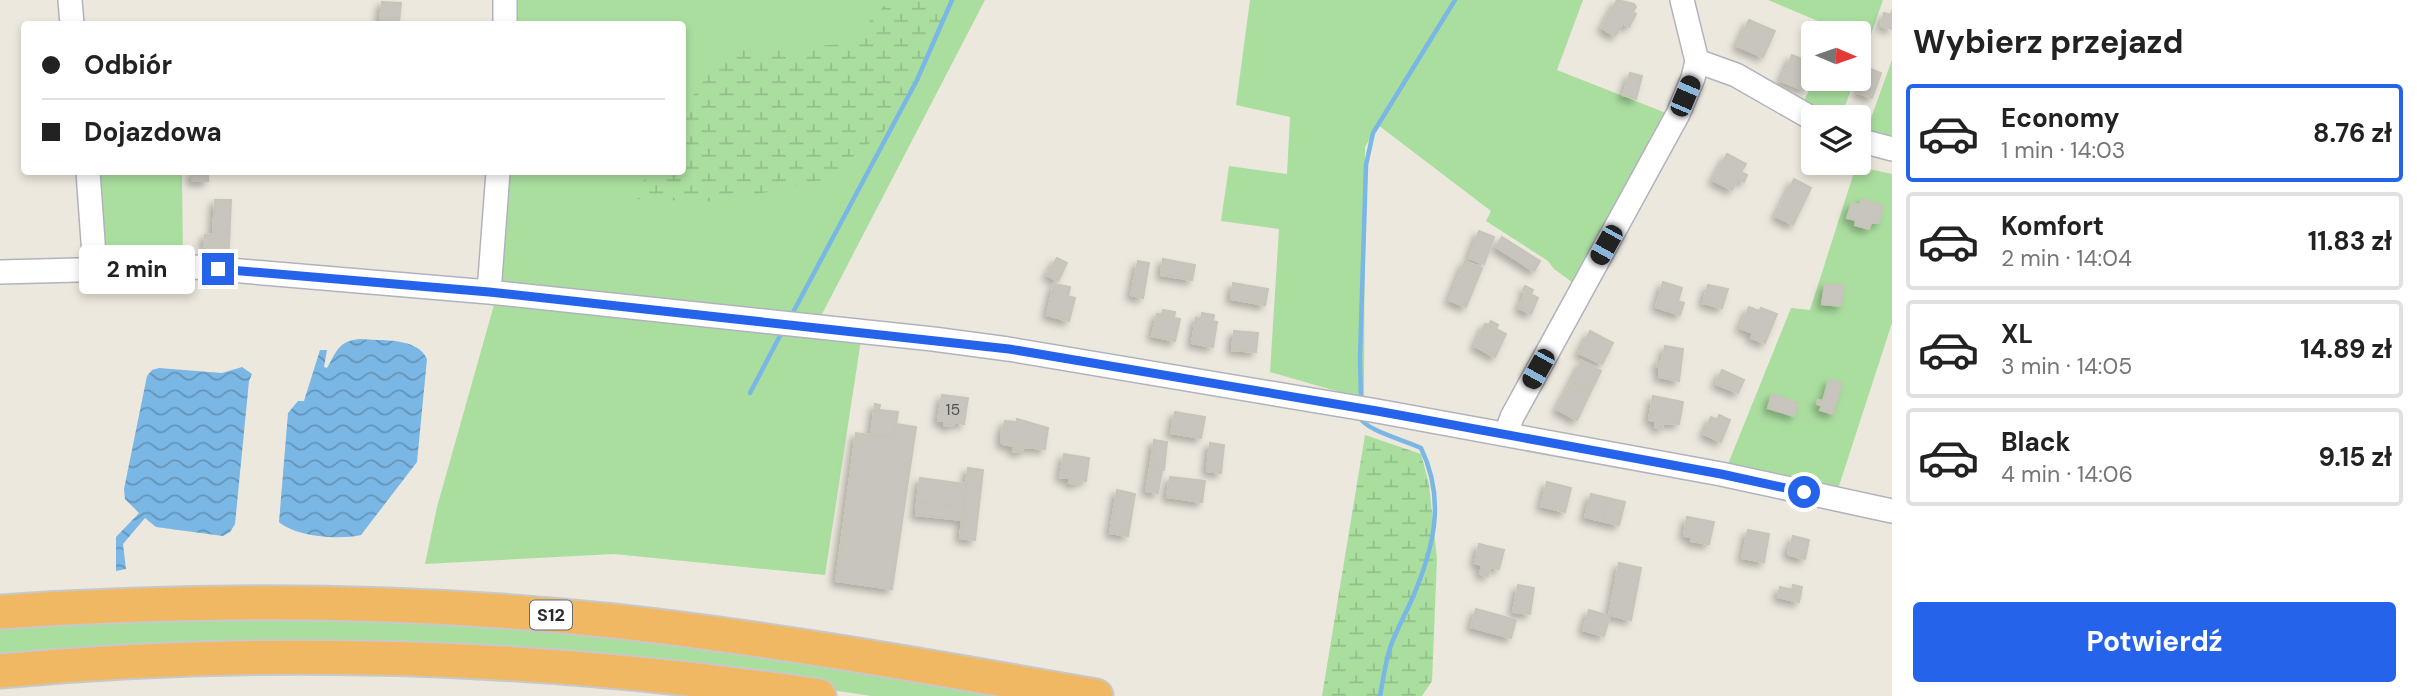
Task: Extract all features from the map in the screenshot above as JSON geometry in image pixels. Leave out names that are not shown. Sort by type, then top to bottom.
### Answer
[{"type":"highway","name":"S12","points":[[0,612],[139,604],[266,602],[503,611],[613,621],[757,640],[1096,696]]},
{"type":"highway","points":[[0,671],[208,659],[427,660],[610,671],[819,696]]},
{"type":"street","points":[[70,0],[72,21]]},
{"type":"street","points":[[505,0],[505,21]]},
{"type":"street","points":[[1506,434],[1512,417],[1678,114],[1693,78],[1697,61],[1682,0]]},
{"type":"street","points":[[1697,61],[1736,75],[1801,112]]},
{"type":"street","points":[[1871,143],[1892,149]]},
{"type":"street","points":[[88,175],[95,268]]},
{"type":"street","points":[[489,292],[498,175]]},
{"type":"street","points":[[0,272],[194,267],[489,292],[1009,349],[1506,434],[1721,474],[1892,511]]},
{"type":"green space","points":[[510,0],[985,0],[820,318],[861,340],[825,575],[614,554],[425,564],[437,507],[501,280],[505,175],[686,175],[686,21],[509,21]]},
{"type":"green space","points":[[890,0],[951,0],[893,124],[824,180],[721,202],[634,199],[646,175],[686,175],[686,105],[726,51],[847,44]]},
{"type":"green space","points":[[1250,0],[1583,0],[1557,70],[1671,115],[1576,285],[1554,269],[1548,261],[1486,221],[1491,211],[1378,125],[1365,147],[1364,399],[1270,372],[1279,229],[1221,221],[1229,166],[1287,174],[1290,117],[1236,105]]},
{"type":"green space","points":[[1768,0],[1883,0],[1871,34],[1871,21],[1818,21]]},
{"type":"green space","points":[[1892,60],[1892,138],[1871,130],[1871,118]]},
{"type":"green space","points":[[1809,91],[1851,91],[1845,105],[1813,105],[1804,101]]},
{"type":"green space","points":[[1871,169],[1892,174],[1892,323],[1838,489],[1728,464],[1791,308],[1810,310],[1853,175],[1871,175]]},
{"type":"green space","points":[[95,175],[182,175],[183,259],[123,261],[108,258],[101,243]]},
{"type":"green space","points":[[1365,435],[1421,454],[1429,484],[1437,559],[1432,681],[1422,696],[1322,696]]},
{"type":"green space","points":[[159,614],[510,622],[1043,696],[872,696],[700,671],[0,661],[0,623]]},
{"type":"water","points":[[360,339],[407,344],[416,347],[427,359],[417,462],[361,535],[330,537],[296,531],[279,522],[288,413],[298,401],[304,401],[320,350],[327,350],[324,367],[327,368],[343,345]]},
{"type":"water","points":[[242,367],[252,374],[249,381],[235,524],[230,532],[223,536],[156,527],[145,518],[123,544],[126,569],[116,571],[116,537],[139,513],[125,499],[124,489],[147,376],[152,370],[159,368],[222,373]]},
{"type":"building","points":[[1617,0],[1634,4],[1636,7],[1633,12],[1636,14],[1629,27],[1623,23],[1615,36],[1602,28]]},
{"type":"building","points":[[382,2],[401,3],[399,21],[380,21]]},
{"type":"building","points":[[1892,10],[1892,29],[1881,26],[1884,13],[1891,15]]},
{"type":"building","points":[[1749,20],[1775,31],[1763,57],[1737,46]]},
{"type":"building","points":[[1792,55],[1801,59],[1801,89],[1781,81]]},
{"type":"building","points":[[1871,69],[1881,73],[1872,98],[1858,93],[1871,91]]},
{"type":"building","points":[[1630,73],[1642,76],[1636,99],[1623,95]]},
{"type":"building","points":[[1727,154],[1746,164],[1741,172],[1747,175],[1744,182],[1738,178],[1732,190],[1713,180]]},
{"type":"building","points":[[192,175],[208,175],[208,181],[192,181]]},
{"type":"building","points":[[1794,179],[1811,188],[1793,225],[1776,216]]},
{"type":"building","points":[[1862,199],[1883,206],[1879,223],[1871,223],[1869,229],[1855,225],[1856,220],[1847,218],[1852,203],[1860,205]]},
{"type":"building","points":[[215,200],[231,200],[229,248],[204,247],[205,235],[213,234]]},
{"type":"building","points":[[1479,231],[1494,237],[1484,264],[1469,258]]},
{"type":"building","points":[[1502,237],[1540,261],[1534,271],[1496,247]]},
{"type":"building","points":[[1057,258],[1067,263],[1058,281],[1047,275]]},
{"type":"building","points":[[1163,259],[1195,265],[1192,280],[1161,275]]},
{"type":"building","points":[[1138,261],[1149,263],[1143,298],[1131,295]]},
{"type":"building","points":[[1465,261],[1482,268],[1466,307],[1449,300]]},
{"type":"building","points":[[1663,282],[1682,288],[1678,301],[1684,303],[1680,315],[1656,307]]},
{"type":"building","points":[[1233,283],[1268,289],[1265,305],[1231,299]]},
{"type":"building","points":[[1054,284],[1070,287],[1068,296],[1075,298],[1069,321],[1047,315]]},
{"type":"building","points":[[1825,284],[1844,286],[1841,306],[1822,304]]},
{"type":"building","points":[[1708,285],[1728,289],[1722,308],[1703,303]]},
{"type":"building","points":[[1525,286],[1533,290],[1531,294],[1538,298],[1531,314],[1519,308],[1526,292],[1523,290]]},
{"type":"building","points":[[1749,307],[1777,314],[1765,343],[1751,338],[1753,333],[1740,328]]},
{"type":"building","points":[[1163,310],[1175,312],[1174,318],[1180,319],[1175,341],[1152,336],[1157,314],[1162,315]]},
{"type":"building","points":[[1202,313],[1214,315],[1213,321],[1217,322],[1213,347],[1192,343],[1196,318],[1201,319]]},
{"type":"building","points":[[1491,321],[1498,325],[1496,329],[1506,334],[1495,357],[1475,346],[1485,324],[1489,325]]},
{"type":"building","points":[[1234,331],[1258,333],[1256,352],[1232,350]]},
{"type":"building","points":[[1590,331],[1613,343],[1602,364],[1579,353]]},
{"type":"building","points":[[1665,346],[1683,349],[1679,381],[1659,377],[1658,361],[1662,361]]},
{"type":"building","points":[[1582,361],[1601,371],[1591,391],[1572,381]]},
{"type":"building","points":[[1722,370],[1744,380],[1738,393],[1716,384]]},
{"type":"building","points":[[1829,380],[1842,383],[1833,414],[1820,410],[1822,406],[1817,404],[1818,400],[1823,401]]},
{"type":"building","points":[[1572,381],[1591,391],[1577,420],[1557,409]]},
{"type":"building","points":[[1772,394],[1798,403],[1794,416],[1768,408]]},
{"type":"building","points":[[942,395],[968,398],[964,424],[954,422],[953,426],[944,425],[944,421],[938,421]]},
{"type":"building","points":[[1653,396],[1683,402],[1679,424],[1663,423],[1662,429],[1655,427],[1656,421],[1649,420]]},
{"type":"building","points":[[875,404],[880,405],[879,410],[898,412],[894,438],[871,435]]},
{"type":"building","points":[[1175,412],[1205,417],[1201,438],[1171,433]]},
{"type":"building","points":[[1719,415],[1730,420],[1721,442],[1704,434],[1711,417],[1718,420]]},
{"type":"building","points":[[1017,419],[1048,428],[1045,449],[1023,447],[1023,452],[1013,451],[1014,446],[1002,444],[1001,434],[1005,421],[1017,422]]},
{"type":"building","points":[[896,424],[916,427],[892,589],[836,581],[856,433],[894,438]]},
{"type":"building","points":[[1154,440],[1167,442],[1164,470],[1150,468]]},
{"type":"building","points":[[1210,443],[1224,445],[1221,473],[1207,471]]},
{"type":"building","points":[[1064,454],[1089,458],[1086,481],[1069,483],[1070,478],[1060,477]]},
{"type":"building","points":[[968,468],[983,470],[975,540],[960,538]]},
{"type":"building","points":[[1150,468],[1162,470],[1158,493],[1146,491]]},
{"type":"building","points":[[1170,477],[1205,481],[1202,502],[1167,497]]},
{"type":"building","points":[[920,478],[966,484],[964,507],[917,502]]},
{"type":"building","points":[[1547,482],[1571,488],[1565,512],[1541,506]]},
{"type":"building","points":[[1117,490],[1135,494],[1128,536],[1110,533]]},
{"type":"building","points":[[1591,494],[1608,498],[1602,521],[1585,517]]},
{"type":"building","points":[[1608,498],[1625,502],[1619,525],[1602,521]]},
{"type":"building","points":[[917,502],[964,507],[962,520],[916,515]]},
{"type":"building","points":[[1687,517],[1714,522],[1709,544],[1691,541],[1692,537],[1684,536]]},
{"type":"building","points":[[1748,530],[1769,534],[1764,562],[1742,558]]},
{"type":"building","points":[[1793,536],[1809,540],[1805,559],[1789,555],[1788,547]]},
{"type":"building","points":[[1479,544],[1504,550],[1499,569],[1490,567],[1488,576],[1480,574],[1482,565],[1475,563]]},
{"type":"building","points":[[1619,563],[1641,568],[1631,620],[1609,615]]},
{"type":"building","points":[[1518,585],[1534,588],[1530,614],[1513,612]]},
{"type":"building","points":[[1793,585],[1802,587],[1799,602],[1778,597],[1780,587],[1792,590]]},
{"type":"building","points":[[1476,609],[1516,620],[1511,638],[1471,627]]},
{"type":"building","points":[[1589,610],[1610,616],[1604,636],[1583,630]]},
{"type":"waterway","points":[[790,318],[917,80],[952,0]]},
{"type":"waterway","points":[[1361,401],[1366,165],[1373,133],[1455,0]]},
{"type":"waterway","points":[[750,393],[782,332]]},
{"type":"waterway","points":[[1359,416],[1377,431],[1421,448],[1429,467],[1435,505],[1426,561],[1390,648],[1380,696]]},
{"type":"route","points":[[218,269],[489,292],[1009,349],[1506,434],[1804,492]]}]
